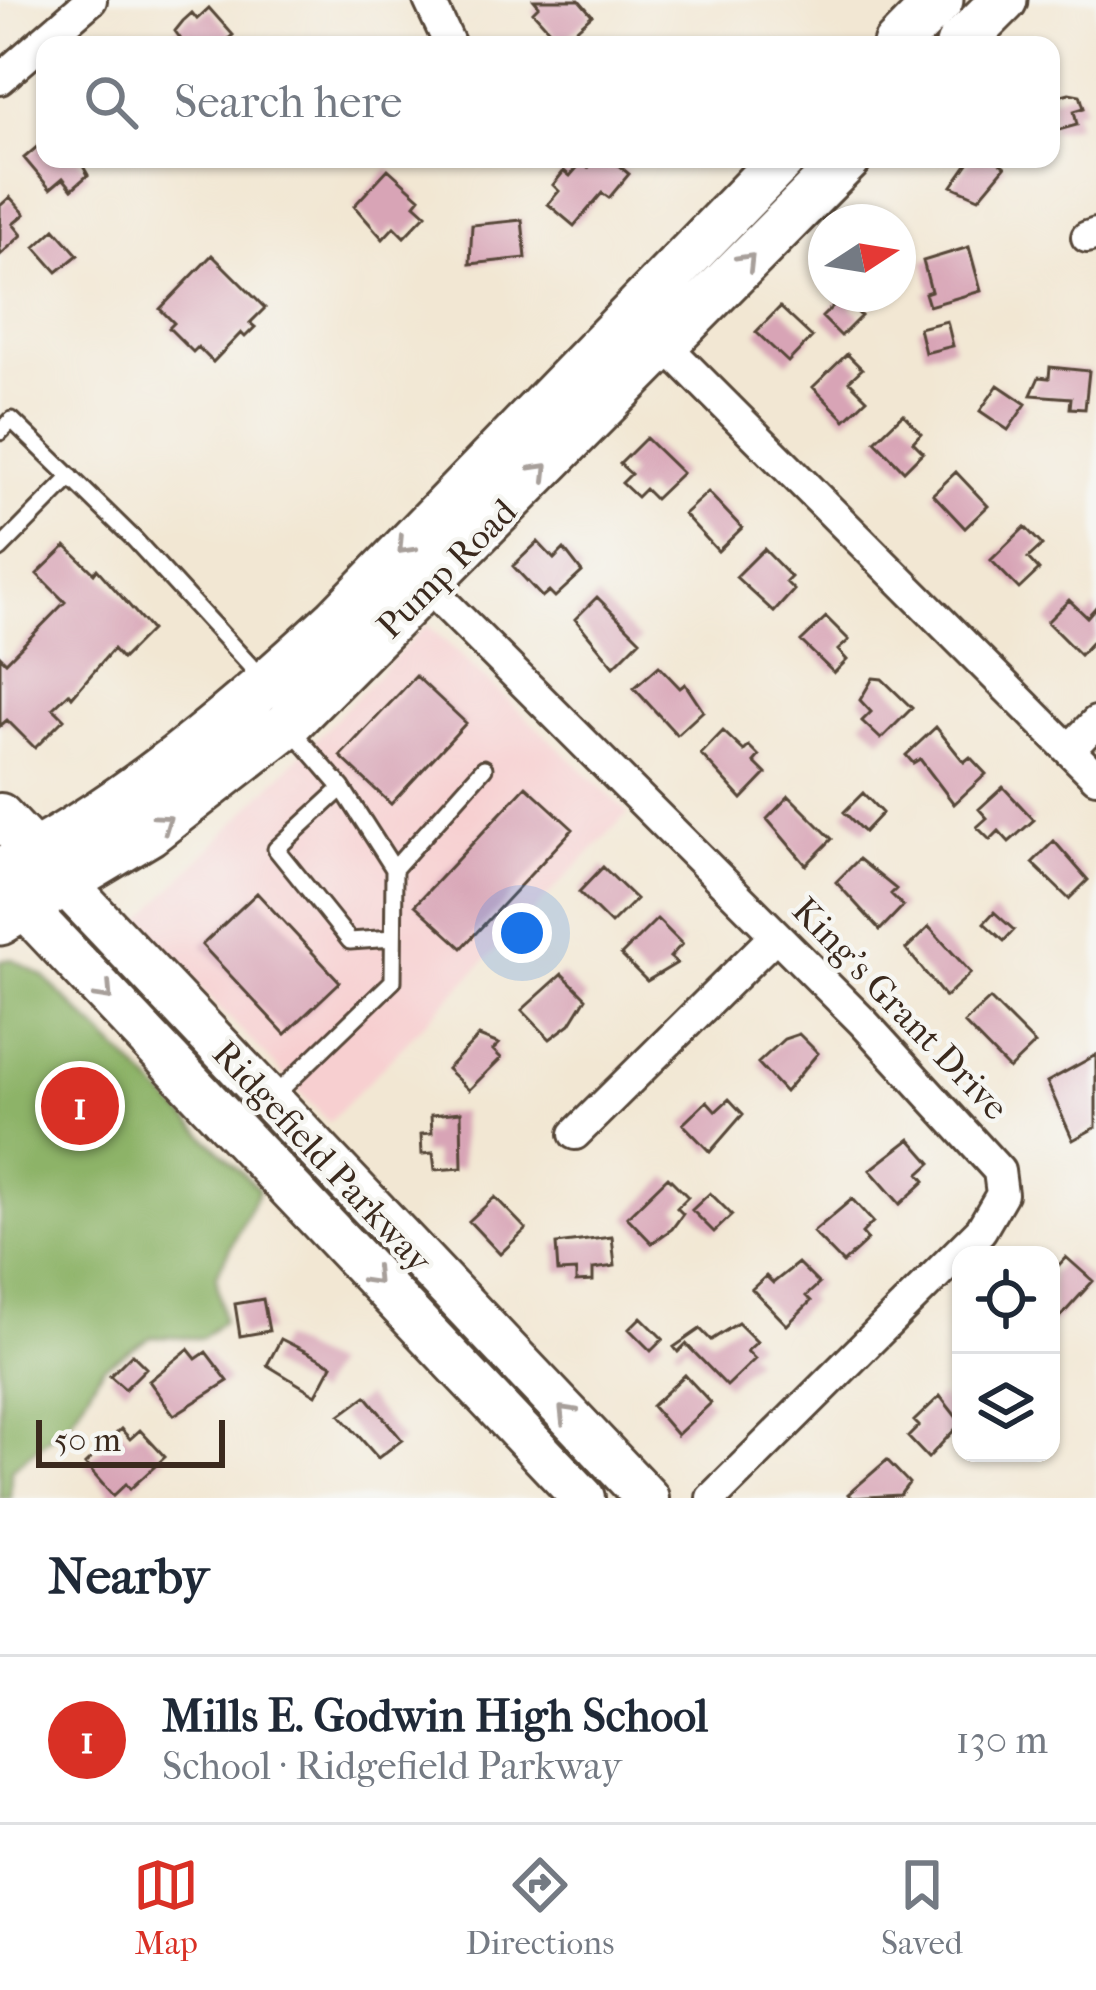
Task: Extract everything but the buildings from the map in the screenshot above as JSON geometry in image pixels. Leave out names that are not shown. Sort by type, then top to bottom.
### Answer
[{"type":"main road","points":[[968,36],[1004,0]]},
{"type":"main road","points":[[905,36],[937,3]]},
{"type":"main road","name":"Pump Road","points":[[21,887],[267,685],[773,168]]},
{"type":"main road","name":"Pump Road","points":[[21,887],[208,791],[287,725],[839,168]]},
{"type":"main road","name":"Ridgefield Parkway","points":[[0,814],[21,887],[583,1498]]},
{"type":"main road","name":"Ridgefield Parkway","points":[[21,887],[270,1100],[647,1498]]},
{"type":"street","points":[[50,36],[91,0]]},
{"type":"street","points":[[430,0],[446,36]]},
{"type":"street","points":[[0,79],[36,48]]},
{"type":"street","points":[[633,311],[1096,777]]},
{"type":"street","name":"King's Grant Drive","points":[[428,587],[992,1157],[1002,1194],[981,1230],[712,1498]]},
{"type":"street","points":[[1069,750],[1096,722]]},
{"type":"street","points":[[575,1134],[776,935]]},
{"type":"lane","points":[[937,3],[958,36]]},
{"type":"lane","points":[[0,432],[12,420],[267,685]]},
{"type":"lane","points":[[0,549],[71,477]]},
{"type":"lane","points":[[270,1100],[393,981],[394,869],[342,788],[287,725]]},
{"type":"lane","points":[[394,869],[484,768]]},
{"type":"lane","points":[[342,788],[276,849],[350,941],[393,938]]},
{"type":"shaded area","points":[[427,624],[628,813],[329,1122],[138,923]]},
{"type":"green space","points":[[12,959],[43,976],[259,1190],[216,1276],[223,1321],[202,1338],[151,1337],[103,1367],[71,1420],[11,1469],[10,1498],[0,1498],[0,961]]},
{"type":"place","name":"Mills E. Godwin High School","points":[[80,1106]]}]
